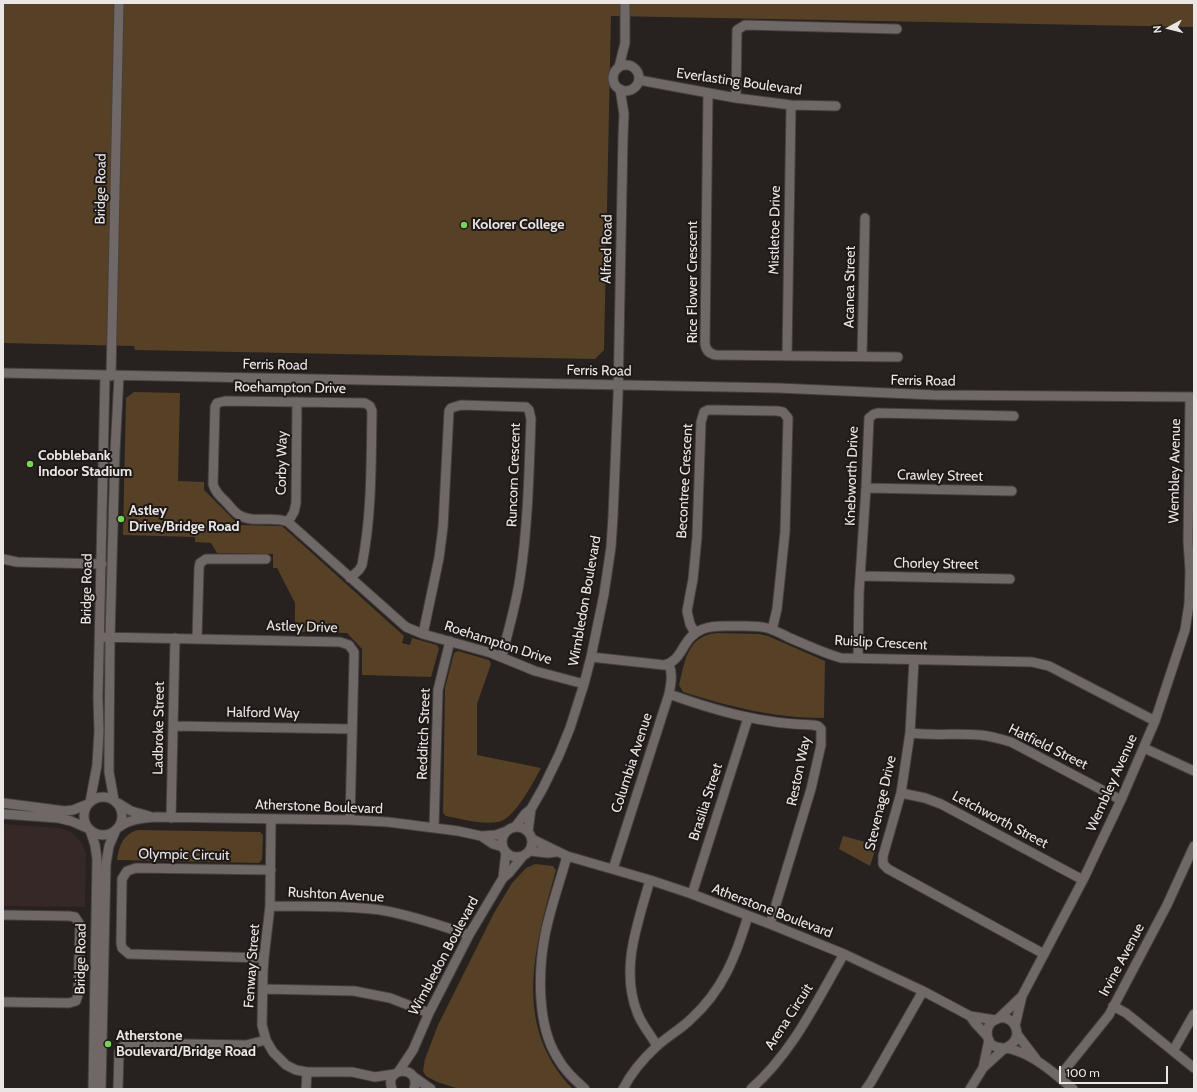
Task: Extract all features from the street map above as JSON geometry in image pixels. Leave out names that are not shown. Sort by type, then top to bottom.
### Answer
[{"type":"street","name":"Bridge Road","points":[[89,803],[97,766],[99,731],[98,697],[102,564],[112,376],[119,3]]},
{"type":"street","points":[[625,3],[625,43],[619,68],[614,74],[613,79],[614,83],[620,89],[628,91],[632,90],[638,84],[639,80],[638,72],[632,66],[625,43]]},
{"type":"street","points":[[736,98],[737,30],[745,25],[897,29]]},
{"type":"street","points":[[619,68],[623,66],[632,66]]},
{"type":"street","name":"Everlasting Boulevard","points":[[639,80],[736,98],[791,105],[836,106]]},
{"type":"street","name":"Alfred Road","points":[[618,386],[624,114],[620,89]]},
{"type":"street","name":"Alfred Road","points":[[624,114],[632,90]]},
{"type":"street","name":"Rice Flower Crescent","points":[[708,93],[706,348],[708,352],[713,354],[898,357]]},
{"type":"street","name":"Mistletoe Drive","points":[[787,355],[791,105]]},
{"type":"street","name":"Acanea Street","points":[[862,356],[865,218]]},
{"type":"street","name":"Ferris Road","points":[[3,373],[778,388],[934,395],[1192,397]]},
{"type":"street","name":"Bridge Road","points":[[112,376],[115,452],[110,638],[109,772],[115,801]]},
{"type":"street","name":"Wimbledon Boulevard","points":[[511,829],[531,809],[559,755],[570,728],[591,657],[604,594],[611,547],[614,516],[618,386]]},
{"type":"street","name":"Wembley Avenue","points":[[1016,1030],[1022,996],[1083,880],[1144,748],[1155,721],[1185,630],[1189,604],[1190,570],[1188,541],[1192,397]]},
{"type":"street","name":"Roehampton Drive","points":[[350,578],[362,565],[368,522],[371,477],[372,408],[365,403],[217,402],[215,407],[213,484],[216,492],[240,516],[250,518],[279,519],[288,522],[350,578],[406,627],[423,634],[502,656],[535,671],[584,684]]},
{"type":"street","name":"Corby Way","points":[[288,522],[294,512],[296,503],[297,402]]},
{"type":"street","name":"Runcorn Crescent","points":[[423,634],[439,558],[443,527],[448,411],[451,408],[461,405],[526,407],[531,419],[525,534],[520,580],[502,656]]},
{"type":"street","name":"Becontree Crescent","points":[[695,633],[688,619],[688,611],[697,537],[701,420],[704,412],[708,410],[778,411],[783,412],[788,418],[785,532],[772,630]]},
{"type":"street","name":"Knebworth Drive","points":[[858,658],[859,593],[869,418],[874,414],[1014,416]]},
{"type":"street","name":"Crawley Street","points":[[866,488],[1012,491]]},
{"type":"street","name":"Wembley Avenue","points":[[1190,570],[1194,542]]},
{"type":"street","points":[[3,559],[17,562],[102,564]]},
{"type":"street","points":[[197,639],[200,563],[206,559],[266,559]]},
{"type":"street","name":"Chorley Street","points":[[861,576],[1010,580]]},
{"type":"street","name":"Ruislip Crescent","points":[[668,664],[674,662],[678,658],[686,641],[703,628],[713,626],[757,627],[772,630],[820,652],[841,658],[1032,662],[1049,666],[1155,721]]},
{"type":"street","name":"Astley Drive","points":[[100,637],[346,643],[354,652],[350,820]]},
{"type":"street","name":"Ladbroke Street","points":[[171,818],[175,638]]},
{"type":"street","name":"Redditch Street","points":[[434,828],[438,690],[450,641]]},
{"type":"street","points":[[591,657],[668,664]]},
{"type":"street","name":"Stevenage Drive","points":[[914,660],[910,733],[901,793],[882,861],[885,867],[1044,954]]},
{"type":"street","name":"Columbia Avenue","points":[[613,869],[669,694],[672,681],[672,672],[668,664]]},
{"type":"street","name":"Reston Way","points":[[669,694],[748,718],[780,723],[818,726],[821,729],[821,745],[811,789],[770,924]]},
{"type":"street","name":"Brasilia Street","points":[[692,894],[748,718]]},
{"type":"street","name":"Halford Way","points":[[173,726],[352,729]]},
{"type":"street","name":"Hatfield Street","points":[[910,733],[980,735],[1011,742],[1121,800]]},
{"type":"street","points":[[1144,748],[1194,771]]},
{"type":"street","name":"Letchworth Street","points":[[901,793],[925,798],[941,804],[1083,880]]},
{"type":"street","points":[[3,803],[65,811],[73,810],[89,803],[94,799],[104,797],[115,801],[122,811],[121,822],[117,830],[110,834],[100,835],[71,821],[58,818],[3,814]]},
{"type":"street","name":"Atherstone Boulevard","points":[[115,801],[133,811],[156,817],[388,822],[481,836],[496,835],[511,829]]},
{"type":"street","points":[[89,803],[85,810],[84,817],[85,823],[90,830]]},
{"type":"street","name":"Wimbledon Boulevard","points":[[530,836],[531,809]]},
{"type":"street","name":"Atherstone Boulevard","points":[[117,830],[133,820],[156,817]]},
{"type":"street","name":"Fenway Street","points":[[271,819],[270,906],[264,958],[262,1025],[266,1040],[273,1052],[286,1065],[296,1070],[307,1072],[352,1072],[375,1077],[397,1073]]},
{"type":"street","points":[[522,828],[530,836],[532,847],[526,854],[512,856],[505,850],[503,837],[511,829],[522,828]]},
{"type":"street","name":"Bridge Road","points":[[90,830],[95,844],[97,859],[93,1089]]},
{"type":"street","name":"Bridge Road","points":[[102,1089],[106,864],[109,846],[117,830]]},
{"type":"street","name":"Atherstone Boulevard","points":[[481,836],[505,850]]},
{"type":"street","name":"Atherstone Boulevard","points":[[530,836],[556,852],[692,894],[844,954],[923,991],[970,1016],[997,1019]]},
{"type":"street","name":"Irvine Avenue","points":[[1059,1077],[1106,1019],[1167,905],[1194,846]]},
{"type":"street","name":"Wimbledon Boulevard","points":[[504,878],[505,850]]},
{"type":"street","name":"Atherstone Boulevard","points":[[526,854],[556,852]]},
{"type":"street","name":"Wimbledon Boulevard","points":[[397,1073],[413,1050],[429,1013],[468,936],[504,878],[526,854]]},
{"type":"street","points":[[567,856],[545,934],[542,955],[543,1019],[551,1046],[566,1070],[585,1089]]},
{"type":"street","name":"Olympic Circuit","points":[[264,958],[128,954],[122,948],[121,943],[122,879],[127,871],[136,868],[271,870]]},
{"type":"street","points":[[650,880],[632,949],[630,975],[631,992],[637,1013],[657,1046]]},
{"type":"street","name":"Rushton Avenue","points":[[270,906],[358,908],[387,911],[424,921],[468,936]]},
{"type":"street","points":[[3,915],[69,916],[76,917],[80,924],[78,995],[76,1001],[69,1003],[3,1002]]},
{"type":"street","points":[[623,1089],[636,1069],[657,1046],[691,1019],[713,996],[732,964],[748,916]]},
{"type":"street","name":"Arena Circuit","points":[[750,1089],[768,1072],[794,1041],[844,954]]},
{"type":"street","points":[[263,989],[354,991],[390,998],[429,1013]]},
{"type":"street","points":[[866,1089],[923,991]]},
{"type":"street","name":"Wembley Avenue","points":[[997,1019],[1022,996]]},
{"type":"street","points":[[1113,1006],[1126,1013],[1194,1068]]},
{"type":"street","points":[[1173,1051],[1194,1014]]},
{"type":"street","name":"Atherstone Boulevard","points":[[970,1016],[988,1038]]},
{"type":"street","points":[[983,1068],[989,1025],[997,1019],[1002,1018],[1010,1020],[1036,1059],[1073,1089]]},
{"type":"street","points":[[970,1089],[983,1068],[1014,1041],[1016,1030]]},
{"type":"street","points":[[988,1038],[991,1043],[997,1047],[1006,1048],[1036,1059]]},
{"type":"street","points":[[118,1089],[119,1052],[123,1045],[127,1043],[246,1044],[266,1040]]},
{"type":"street","name":"Wimbledon Boulevard","points":[[413,1050],[413,1076],[416,1084],[414,1089]]},
{"type":"street","points":[[392,1089],[390,1083],[397,1073],[406,1071],[431,1089]]},
{"type":"street","points":[[306,1089],[307,1072]]},
{"type":"street","name":"Fenway Street","points":[[375,1077],[392,1089]]},
{"type":"shaded area","points":[[3,3],[1194,3],[1194,27],[611,16],[604,350],[595,359],[135,350],[134,346],[3,343]]},
{"type":"shaded area","points":[[134,392],[180,393],[178,481],[204,482],[204,490],[239,525],[282,526],[404,636],[402,643],[410,645],[412,638],[437,645],[439,649],[431,677],[362,675],[362,649],[347,633],[300,632],[300,626],[295,626],[295,603],[277,568],[273,568],[273,554],[217,553],[211,543],[195,542],[195,537],[123,535],[126,398]]},
{"type":"shaded area","points":[[717,633],[759,634],[768,636],[825,661],[824,718],[787,716],[753,711],[683,692],[679,685],[683,667],[693,644],[707,635]]},
{"type":"shaded area","points":[[458,651],[489,660],[491,664],[477,704],[477,755],[541,768],[529,790],[517,807],[504,820],[498,822],[485,823],[472,821],[446,816],[443,813],[445,688],[454,653]]},
{"type":"shaded area","points":[[3,824],[60,828],[71,832],[76,836],[83,845],[86,854],[85,907],[3,906]]},
{"type":"shaded area","points":[[138,830],[260,832],[263,835],[262,860],[259,863],[117,860],[119,850],[125,838],[129,834]]},
{"type":"shaded area","points":[[843,836],[877,845],[870,866],[839,849]]},
{"type":"shaded area","points":[[535,864],[553,866],[556,870],[541,927],[536,956],[533,984],[535,1012],[541,1039],[554,1065],[573,1089],[459,1089],[437,1082],[426,1076],[423,1071],[425,1059],[438,1025],[494,913],[512,883],[526,868]]},
{"type":"place","name":"Kolorer College","points":[[464,225]]},
{"type":"place","name":"Cobblebank Indoor Stadium","points":[[30,464]]},
{"type":"place","name":"Astley Drive/Bridge Road","points":[[121,519]]},
{"type":"place","name":"Atherstone Boulevard/Bridge Road","points":[[108,1044]]}]
